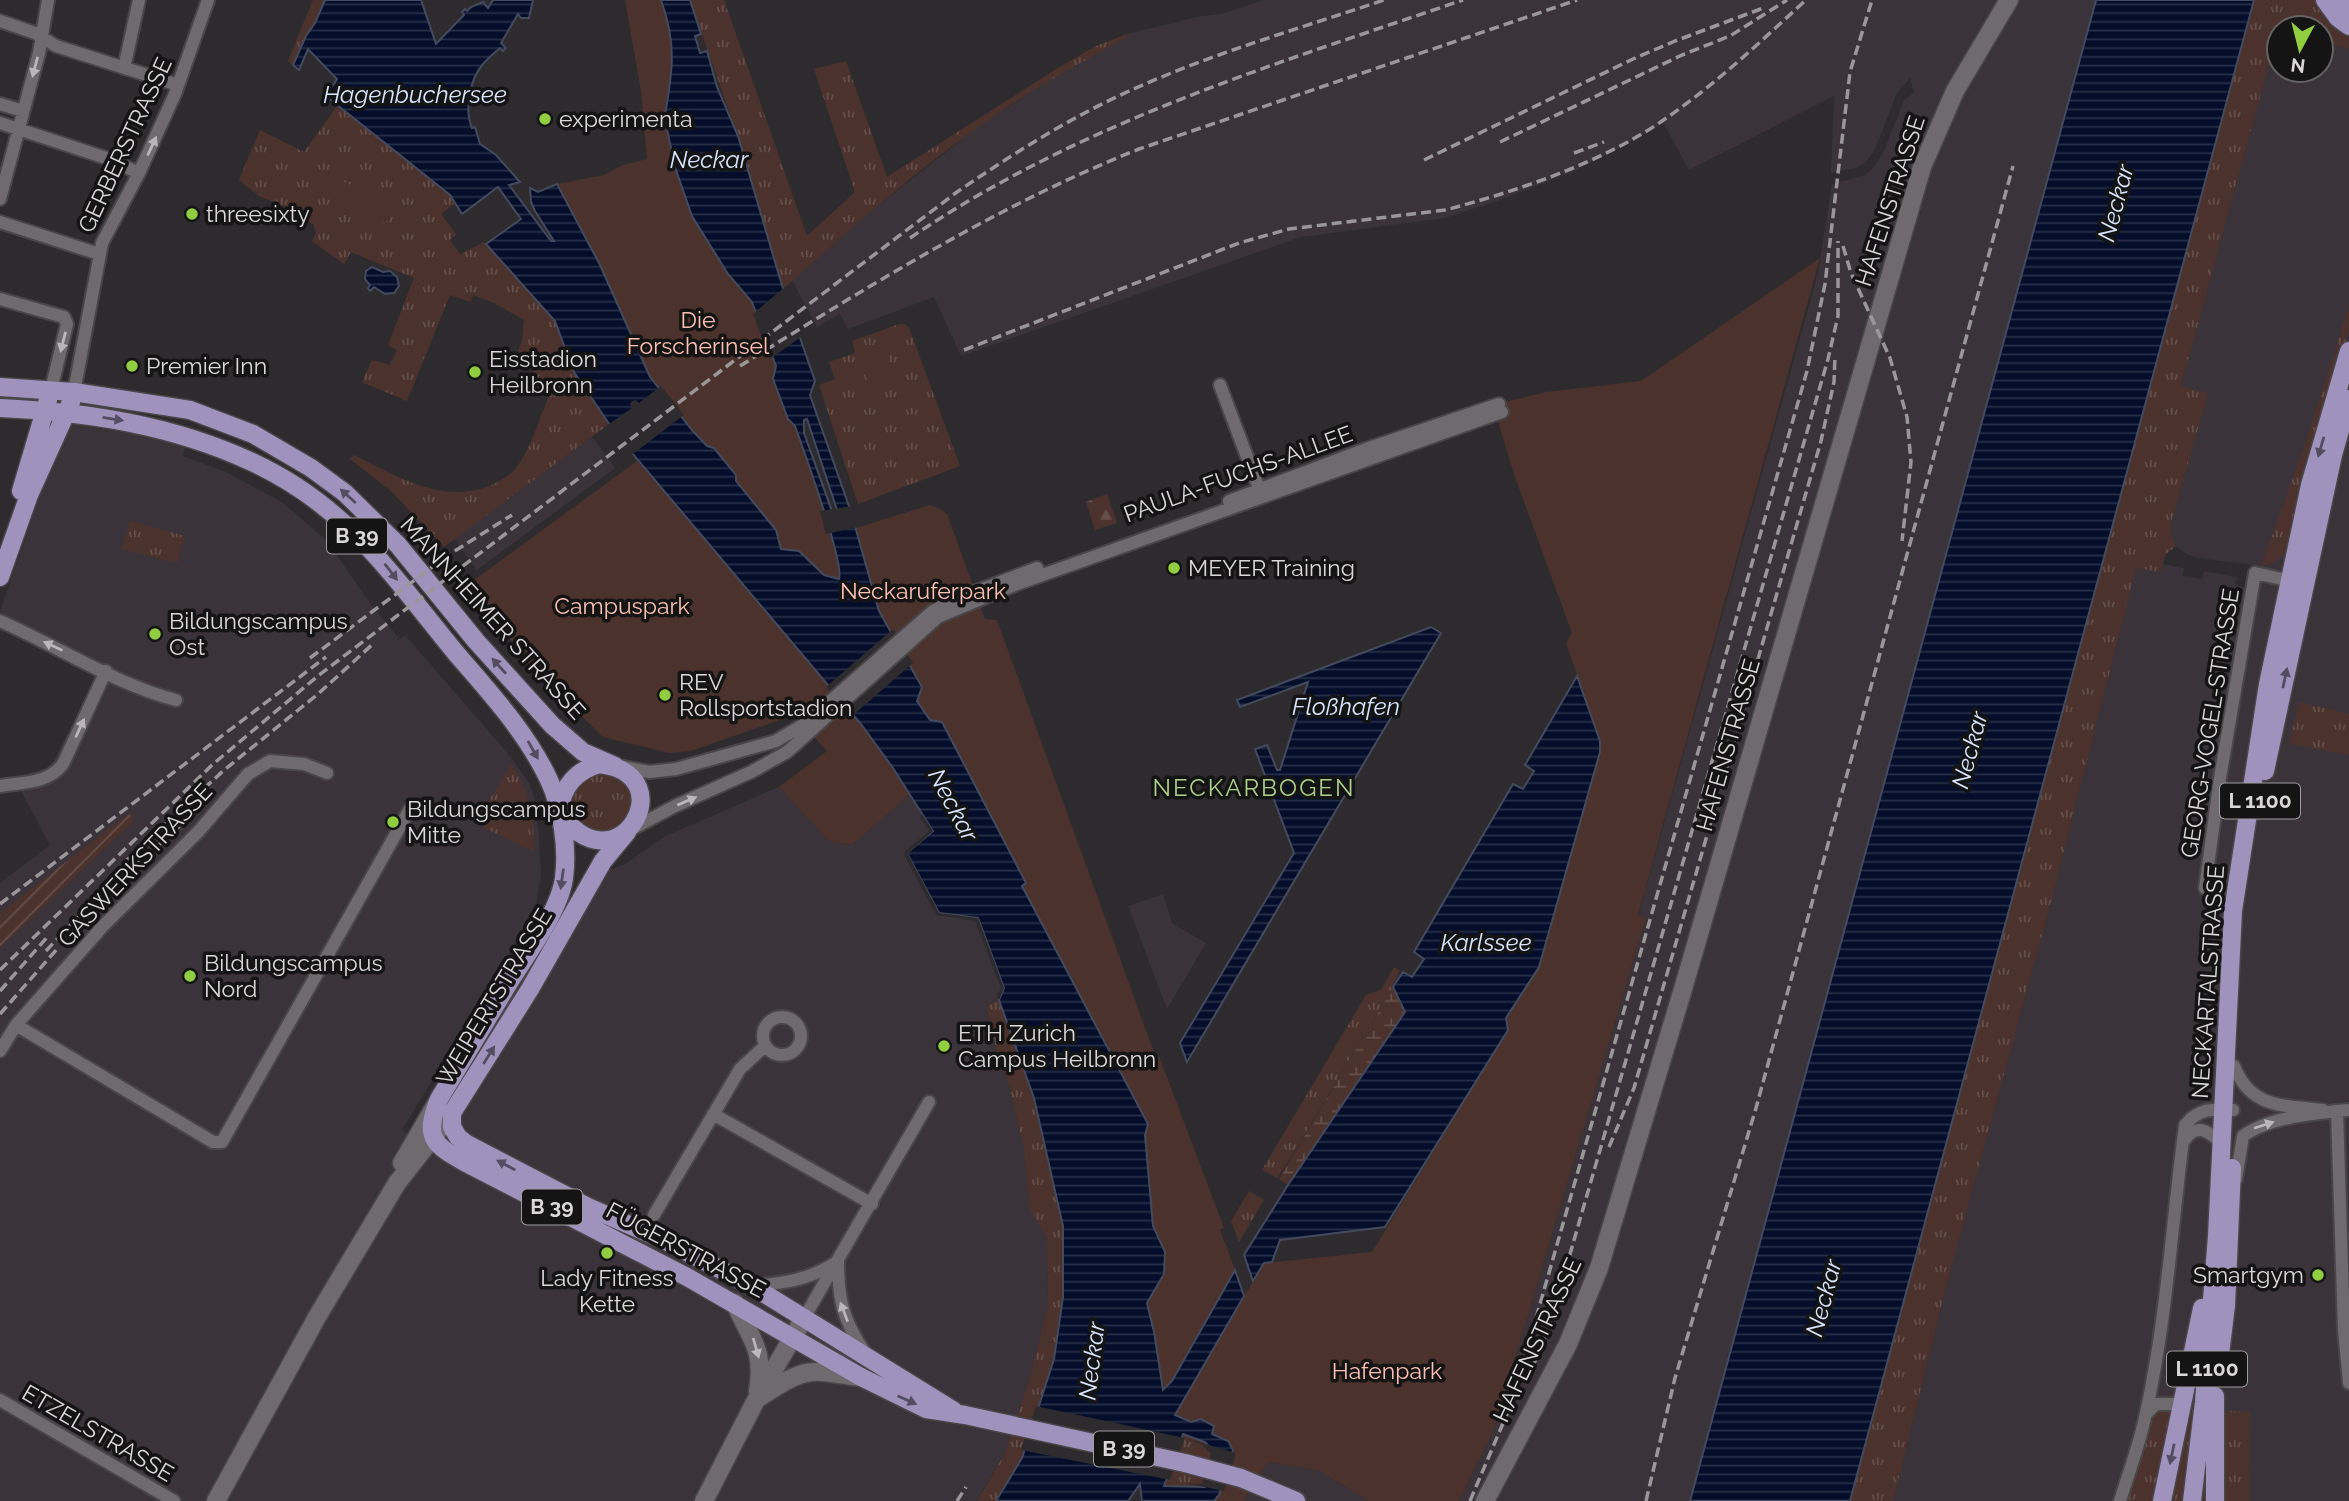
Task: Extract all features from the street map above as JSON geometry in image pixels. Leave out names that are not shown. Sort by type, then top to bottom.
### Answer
[{"type":"main road","name":"HAFENSTRASSE","points":[[1485,1501],[1568,1344],[1599,1268],[1687,976],[1922,167],[1955,92],[2009,0]]},
{"type":"main road","points":[[2325,0],[2338,18],[2349,26]]},
{"type":"main road","points":[[2341,0],[2349,10]]},
{"type":"main road","name":"NECKARTALSTRASSE","points":[[2199,1501],[2225,1306],[2222,1143],[2234,1066],[2244,898],[2298,582],[2310,485],[2349,351]]},
{"type":"main road","name":"MANNHEIMER STRASSE","points":[[0,387],[74,392],[190,410],[253,434],[311,468],[345,493],[398,545],[476,641],[552,725],[583,751],[615,766]]},
{"type":"main road","points":[[1,573],[13,520],[51,390]]},
{"type":"main road","points":[[1,573],[29,495],[68,412],[74,392]]},
{"type":"main road","name":"NECKARTALSTRASSE","points":[[2192,1501],[2224,1232],[2233,911],[2268,684],[2325,497],[2333,455],[2349,399]]},
{"type":"main road","name":"MANNHEIMER STRASSE","points":[[0,408],[68,412],[139,423],[183,434],[254,463],[331,510],[381,558],[525,736],[550,781],[559,811]]},
{"type":"main road","points":[[217,447],[227,424]]},
{"type":"main road","points":[[2325,497],[2349,437]]},
{"type":"main road","points":[[615,766],[599,764],[583,769],[571,780],[563,793],[559,811],[568,824],[590,839],[616,839],[627,832]]},
{"type":"main road","name":"B 39","points":[[615,766],[627,772],[641,795],[641,809],[636,822],[627,832]]},
{"type":"main road","name":"WEIPERTSTRASSE","points":[[397,1183],[405,1154],[557,901],[562,889],[564,869],[559,811]]},
{"type":"main road","name":"WEIPERTSTRASSE","points":[[216,1501],[317,1317],[397,1183],[453,1113],[530,989],[603,861],[627,832]]},
{"type":"main road","name":"B 39","points":[[432,1137],[432,1117],[439,1099]]},
{"type":"main road","name":"FÜGERSTRASSE","points":[[453,1113],[452,1127],[458,1137],[467,1144],[588,1207],[664,1240],[752,1286],[957,1413]]},
{"type":"main road","name":"FÜGERSTRASSE","points":[[432,1137],[438,1146],[468,1164],[735,1303],[860,1377],[926,1409],[957,1413],[1185,1462],[1263,1491]]},
{"type":"main road","points":[[2162,1501],[2224,1232]]},
{"type":"main road","points":[[735,1303],[759,1352],[761,1375],[757,1398]]},
{"type":"main road","points":[[704,1501],[757,1398],[804,1318]]},
{"type":"main road","points":[[757,1398],[807,1372],[860,1377]]},
{"type":"main road","points":[[2215,1396],[2215,1501]]},
{"type":"main road","name":"B 39","points":[[1263,1491],[1296,1501]]},
{"type":"street","points":[[0,200],[42,37],[48,0]]},
{"type":"street","points":[[124,68],[139,0]]},
{"type":"street","name":"GERBERSTRASSE","points":[[74,392],[99,254],[178,85],[208,0]]},
{"type":"street","points":[[0,21],[42,37],[56,46],[178,85]]},
{"type":"street","points":[[0,104],[23,111]]},
{"type":"street","points":[[0,123],[106,158],[139,173]]},
{"type":"street","points":[[0,222],[99,254]]},
{"type":"street","points":[[0,299],[64,317],[82,314],[90,309]]},
{"type":"street","points":[[51,390],[67,324],[64,317]]},
{"type":"street","points":[[1220,385],[1261,493]]},
{"type":"street","name":"PAULA-FUCHS-ALLEE","points":[[807,729],[936,614],[994,588],[1501,408]]},
{"type":"street","name":"GEORG-VOGEL-STRASSE","points":[[2205,888],[2220,778],[2255,573],[2298,582]]},
{"type":"street","points":[[0,621],[161,696],[176,700]]},
{"type":"street","points":[[0,786],[54,775],[63,764],[106,671]]},
{"type":"street","points":[[627,832],[666,810],[787,752],[807,729]]},
{"type":"street","name":"MANNHEIMER STRASSE","points":[[615,766],[649,772],[676,769],[776,741],[807,729]]},
{"type":"street","name":"GASWERKSTRASSE","points":[[0,1051],[16,1025],[114,914],[198,832],[248,774],[270,761],[304,764],[327,773]]},
{"type":"street","points":[[16,1025],[213,1142],[222,1142],[410,809]]},
{"type":"street","points":[[654,1215],[740,1069],[765,1046]]},
{"type":"street","points":[[2234,1066],[2240,1081],[2254,1097],[2273,1103],[2343,1111]]},
{"type":"street","points":[[804,1318],[929,1102]]},
{"type":"street","points":[[2120,1501],[2146,1414],[2168,1278],[2185,1125],[2194,1114],[2210,1109],[2228,1110]]},
{"type":"street","points":[[2224,1232],[2242,1136],[2253,1128],[2276,1121],[2343,1111]]},
{"type":"street","points":[[2343,1111],[2344,1330],[2349,1382]]},
{"type":"street","points":[[713,1114],[872,1204]]},
{"type":"street","points":[[2182,1142],[2189,1133],[2199,1129],[2209,1132],[2222,1143]]},
{"type":"street","points":[[752,1286],[790,1283],[823,1271],[838,1261]]},
{"type":"street","points":[[838,1261],[839,1300],[857,1342],[868,1358]]},
{"type":"street","name":"ETZELSTRASSE","points":[[0,1400],[174,1501]]},
{"type":"street","points":[[2146,1414],[2156,1404],[2182,1407]]},
{"type":"shaded area","points":[[1264,0],[2096,0],[1690,1501],[1459,1501],[1494,1429],[1646,918],[1638,916],[1818,273],[1832,184],[1865,175],[1874,167],[1884,151],[1904,100],[1914,93],[1910,78],[1897,93],[1875,149],[1867,161],[1856,168],[1831,173],[1834,96],[1689,170],[1664,124],[1577,170],[1497,201],[1445,218],[1301,237],[961,356],[934,297],[848,329],[840,314],[817,327],[792,280],[870,212],[980,125],[1057,76],[1126,38],[1127,34],[1202,16],[1222,14]]},
{"type":"shaded area","points":[[2335,45],[2349,49],[2349,1501],[2249,1501],[2250,1412],[2126,1501],[1893,1501],[1948,1279],[2050,906],[2136,567],[2161,572],[2163,564],[2184,568],[2183,576],[2202,579],[2204,571],[2237,577],[2235,585],[2247,588],[2254,565],[2198,558],[2176,546],[2172,538],[2171,523],[2207,394],[2181,386],[2265,77],[2265,84],[2335,84]]},
{"type":"shaded area","points":[[65,423],[186,442],[183,456],[228,473],[283,503],[326,540],[370,603],[398,637],[396,641],[405,635],[510,756],[527,780],[534,795],[539,836],[541,876],[536,904],[492,983],[402,1130],[433,1150],[600,874],[625,864],[666,836],[779,787],[829,841],[852,845],[909,795],[933,831],[978,918],[1004,988],[999,1000],[987,1006],[1024,1149],[1030,1210],[1047,1238],[1048,1306],[1029,1380],[1004,1455],[976,1501],[0,1501],[0,948],[134,821],[128,814],[0,913],[0,883],[50,845],[14,778],[50,767],[105,666],[10,620],[10,617],[0,612]]},
{"type":"shaded area","points":[[592,437],[615,468],[477,570],[454,539]]},
{"type":"shaded area","points":[[1163,894],[1172,923],[1206,943],[1167,1009],[1128,906]]},
{"type":"shaded area","points":[[1268,1462],[1320,1471],[1369,1501],[1243,1501]]},
{"type":"green space","points":[[313,0],[325,0],[293,65],[288,61]]},
{"type":"green space","name":"Die Forscherinsel","points":[[625,0],[661,0],[667,18],[671,49],[663,127],[667,128],[675,167],[692,216],[728,274],[752,302],[776,366],[773,379],[788,419],[795,425],[822,505],[836,551],[840,579],[824,575],[799,551],[781,549],[776,530],[736,481],[736,475],[715,448],[707,446],[692,430],[650,377],[600,265],[557,184],[604,175],[623,165],[647,159],[641,91]]},
{"type":"green space","points":[[690,0],[724,0],[807,236],[855,192],[814,69],[846,61],[887,177],[1058,68],[1096,46],[1127,34],[1126,38],[1015,102],[954,145],[879,204],[783,289],[738,136]]},
{"type":"green space","points":[[2254,0],[2349,0],[2349,49],[2335,45],[2335,14],[2265,14],[2265,78],[2181,386],[2208,393],[2171,523],[2172,538],[2176,546],[2165,555],[2161,572],[2136,568],[2050,906],[1948,1279],[1893,1501],[1850,1501]]},
{"type":"green space","points":[[337,106],[450,195],[454,204],[441,214],[456,234],[450,240],[460,254],[484,242],[555,321],[574,372],[609,424],[444,547],[391,491],[350,459],[354,455],[403,479],[437,490],[473,491],[502,480],[517,467],[531,441],[550,393],[527,385],[538,360],[518,351],[524,320],[473,295],[470,302],[450,295],[407,401],[362,382],[372,360],[390,365],[397,350],[388,345],[414,278],[351,252],[344,264],[312,241],[316,233],[313,224],[298,212],[259,196],[239,180],[260,130],[304,152]]},
{"type":"green space","points":[[329,178],[347,183],[388,209],[388,221],[361,219],[335,204],[320,192],[322,183]]},
{"type":"green space","name":"Hafenpark","points":[[1820,258],[1638,915],[1646,918],[1494,1429],[1459,1501],[1369,1501],[1320,1471],[1268,1462],[1243,1501],[1214,1501],[1219,1495],[1228,1441],[1212,1434],[1214,1426],[1201,1419],[1191,1422],[1174,1415],[1264,1263],[1372,1252],[1508,1030],[1506,1018],[1539,967],[1600,752],[1600,741],[1566,643],[1572,633],[1515,477],[1493,405],[1546,392],[1641,381]]},
{"type":"green space","points":[[2349,306],[2349,329],[2332,385],[2294,541],[2280,558],[2261,566],[2306,442]]},
{"type":"green space","points":[[905,324],[909,328],[960,466],[858,504],[819,385],[835,379],[829,362],[855,353],[852,341]]},
{"type":"green space","points":[[882,343],[898,385],[872,395],[857,353]]},
{"type":"green space","name":"Campuspark","points":[[637,461],[821,675],[878,749],[909,795],[852,845],[829,841],[779,787],[827,751],[794,715],[691,751],[669,753],[603,737],[524,659],[470,583]]},
{"type":"green space","points":[[1107,494],[1117,523],[1095,530],[1086,502]]},
{"type":"green space","name":"Neckaruferpark","points":[[930,505],[947,514],[985,619],[997,620],[1156,1058],[1159,1056],[1224,1228],[1220,1230],[1235,1270],[1172,1381],[1163,1390],[1147,1303],[1164,1274],[1165,1252],[1153,1226],[1145,1135],[1148,1123],[1022,885],[1026,883],[942,722],[930,721],[917,701],[922,687],[879,611],[856,528]]},
{"type":"green space","points":[[130,521],[185,536],[177,563],[122,549]]},
{"type":"green space","points":[[2299,702],[2349,714],[2349,755],[2289,744]]},
{"type":"green space","points":[[511,764],[530,806],[534,852],[484,828],[479,817]]},
{"type":"green space","points":[[602,773],[619,778],[627,786],[632,803],[627,820],[619,828],[602,833],[585,828],[577,820],[572,803],[577,786],[585,778]]},
{"type":"green space","points":[[129,813],[134,821],[0,948],[0,913]]},
{"type":"green space","points":[[1394,967],[1400,971],[1393,987],[1292,1156],[1277,1178],[1262,1170],[1366,995],[1381,990]]},
{"type":"green space","points":[[1393,987],[1405,1012],[1288,1185],[1279,1179]]},
{"type":"green space","points":[[999,1000],[1034,1098],[1063,1226],[1063,1297],[1054,1359],[1022,1458],[996,1501],[977,1501],[1004,1455],[1029,1380],[1048,1306],[1047,1238],[1030,1210],[1024,1149],[987,1006]]},
{"type":"green space","points":[[1249,1191],[1264,1200],[1239,1242],[1231,1221]]},
{"type":"green space","points":[[2162,1408],[2250,1412],[2249,1501],[2126,1501],[2149,1422]]},
{"type":"green space","points":[[1183,1434],[1205,1442],[1215,1453],[1205,1487],[1164,1486]]},
{"type":"water","points":[[325,0],[421,0],[436,44],[464,15],[462,12],[465,9],[467,11],[483,2],[488,8],[493,0],[533,0],[529,18],[521,18],[518,14],[501,43],[506,48],[503,51],[500,48],[489,58],[478,70],[475,78],[470,94],[469,112],[472,128],[475,127],[480,144],[496,155],[520,182],[509,185],[551,241],[554,241],[531,202],[530,188],[538,192],[557,184],[600,265],[650,377],[692,430],[707,446],[714,448],[736,475],[736,481],[776,530],[781,549],[799,551],[824,575],[839,579],[836,552],[822,505],[795,426],[788,419],[773,379],[776,366],[752,302],[728,274],[692,216],[675,167],[667,129],[663,128],[671,78],[672,49],[661,0],[690,0],[701,34],[695,36],[700,53],[707,51],[717,87],[738,136],[783,289],[815,381],[810,395],[851,512],[879,611],[922,687],[917,701],[930,720],[942,722],[1026,883],[1022,886],[1148,1124],[1145,1135],[1153,1226],[1165,1252],[1164,1274],[1147,1303],[1163,1390],[1172,1381],[1235,1270],[1244,1296],[1175,1415],[1191,1422],[1201,1419],[1214,1426],[1212,1434],[1228,1441],[1233,1450],[1219,1495],[1214,1501],[1142,1501],[1140,1484],[1128,1501],[996,1501],[1022,1458],[1054,1359],[1063,1297],[1063,1226],[1034,1098],[999,1000],[1004,988],[978,918],[939,913],[907,853],[933,831],[893,768],[861,724],[616,434],[574,372],[555,321],[486,244],[521,219],[498,187],[462,214],[450,195],[326,96],[337,79],[308,49],[299,70],[293,65]],"holes":[[[807,419],[838,513],[833,514],[804,433],[804,420]],[[1183,1434],[1205,1442],[1215,1453],[1205,1487],[1164,1486]]]},
{"type":"water","name":"Neckar","points":[[2096,0],[2254,0],[1850,1501],[1690,1501]]},
{"type":"water","points":[[372,267],[383,272],[390,271],[397,277],[399,286],[394,293],[385,294],[374,287],[370,291],[370,285],[365,279],[366,271]]},
{"type":"water","name":"Floßhafen","points":[[1431,627],[1441,633],[1187,1062],[1180,1043],[1294,853],[1255,749],[1267,745],[1277,770],[1280,770],[1308,682],[1240,707],[1237,700]]},
{"type":"water","name":"Karlssee","points":[[1577,676],[1600,741],[1600,752],[1539,967],[1506,1018],[1508,1030],[1385,1227],[1280,1240],[1272,1262],[1264,1263],[1253,1281],[1244,1255],[1405,1012],[1393,987],[1403,972],[1412,977],[1424,959],[1414,952],[1513,784],[1523,789],[1534,771],[1525,765]]},
{"type":"pier","points":[[786,286],[804,335],[770,359],[753,314]]},
{"type":"pier","points":[[661,386],[684,415],[629,457],[606,426],[632,408],[632,401],[639,403]]},
{"type":"pier","points":[[852,506],[858,527],[826,534],[820,511]]},
{"type":"pier","points":[[893,629],[913,663],[851,717],[826,687]]},
{"type":"pier","points":[[922,814],[933,831],[908,854],[939,913],[978,918],[1004,988],[999,1000],[997,995],[1001,988],[975,921],[936,915],[904,855],[905,851],[929,831],[919,816]]},
{"type":"pier","points":[[1036,1406],[1185,1438],[1170,1480],[1021,1450]]},
{"type":"pier","points":[[1185,1438],[1236,1453],[1224,1491],[1185,1483],[1202,1484],[1211,1454],[1203,1445]]},
{"type":"railway","points":[[0,970],[212,765],[319,675],[957,192],[1040,138],[1158,78],[1384,0]]},
{"type":"railway","points":[[910,238],[975,197],[1041,161],[1109,129],[1248,74],[1463,0]]},
{"type":"railway","points":[[740,366],[935,248],[1087,171],[1139,149],[1577,0]]},
{"type":"railway","points":[[1500,142],[1682,55],[1730,36],[1787,0]]},
{"type":"railway","points":[[964,350],[1239,243],[1289,229],[1445,210],[1558,174],[1613,150],[1662,121],[1736,63],[1806,0]]},
{"type":"railway","points":[[1470,1501],[1512,1402],[1807,371],[1825,284],[1850,72],[1872,0]]},
{"type":"railway","points":[[1424,160],[1633,59],[1766,7]]},
{"type":"railway","points":[[1574,153],[1604,142]]},
{"type":"railway","points":[[1646,1501],[1675,1378],[1756,1108],[2013,166]]},
{"type":"railway","points":[[1526,1383],[1547,1332],[1568,1261],[1828,359],[1838,316],[1838,241]]},
{"type":"railway","points":[[1843,246],[1851,273],[1890,358],[1907,417],[1911,462],[1902,541]]},
{"type":"railway","points":[[1609,1147],[1634,1088],[1821,441],[1834,382],[1835,356]]},
{"type":"railway","points":[[310,658],[447,556],[512,515]]},
{"type":"railway","points":[[127,860],[223,771],[318,694],[374,643]]},
{"type":"railway","points":[[0,904],[326,657]]},
{"type":"railway","points":[[46,951],[214,792]]},
{"type":"railway","points":[[0,991],[49,935]]},
{"type":"railway","points":[[0,1014],[58,948]]},
{"type":"railway","points":[[957,1501],[966,1487]]},
{"type":"place","name":"experimenta","points":[[545,119]]},
{"type":"place","name":"threesixty","points":[[192,214]]},
{"type":"place","name":"Premier Inn","points":[[132,366]]},
{"type":"place","name":"Eisstadion Heilbronn","points":[[475,372]]},
{"type":"place","name":"MEYER Training","points":[[1174,568]]},
{"type":"place","name":"Bildungscampus Ost","points":[[155,634]]},
{"type":"place","name":"REV Rollsportstadion","points":[[665,695]]},
{"type":"place","name":"Bildungscampus Mitte","points":[[393,822]]},
{"type":"place","name":"Bildungscampus Nord","points":[[190,976]]},
{"type":"place","name":"ETH Zurich Campus Heilbronn","points":[[944,1046]]},
{"type":"place","name":"Lady Fitness Kette","points":[[607,1253]]},
{"type":"place","name":"Smartgym","points":[[2318,1275]]},
{"type":"district","name":"NECKARBOGEN","points":[[1254,788]]},
{"type":"water label","name":"Hagenbuchersee","points":[[415,95]]}]
